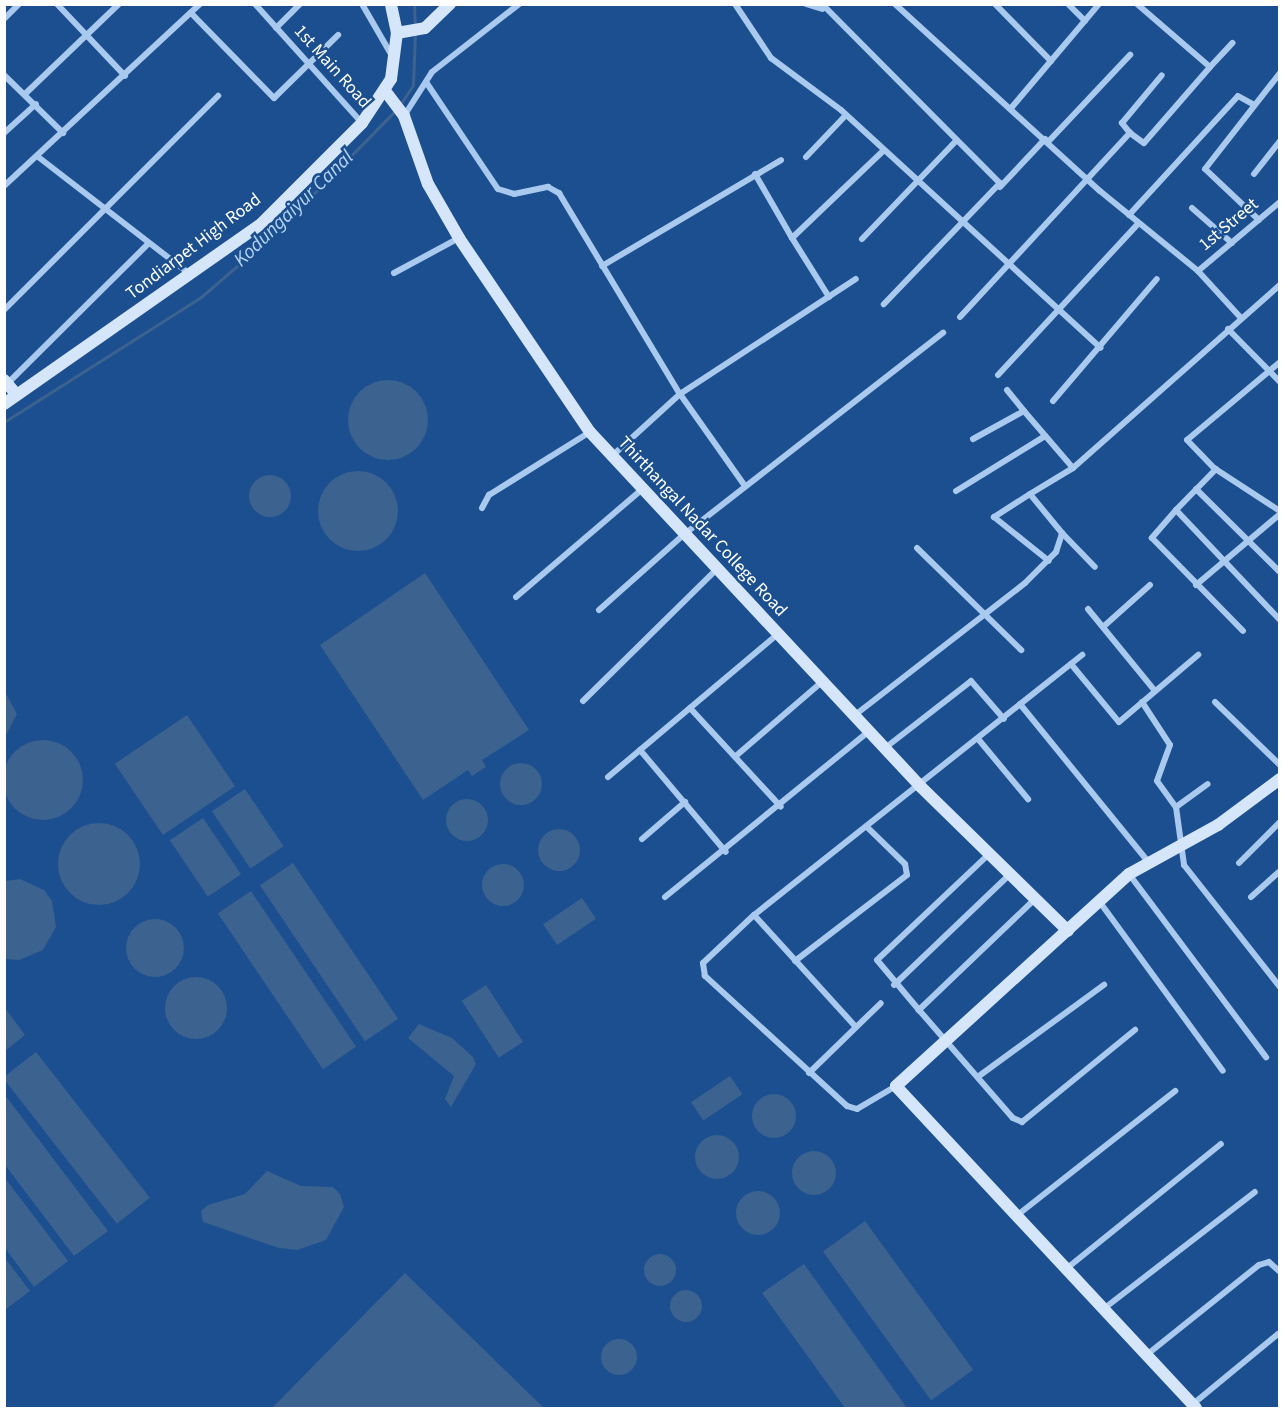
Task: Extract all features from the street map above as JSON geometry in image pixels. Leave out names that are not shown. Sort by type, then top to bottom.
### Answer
[{"type":"street","points":[[4,19],[19,4]]},
{"type":"street","points":[[25,94],[119,4]]},
{"type":"street","points":[[4,186],[200,4]]},
{"type":"street","name":"1st Main Road","points":[[255,4],[362,123]]},
{"type":"street","points":[[276,28],[300,4]]},
{"type":"street","points":[[362,4],[384,36],[394,64]]},
{"type":"street","name":"Tondiarpet High Road","points":[[4,404],[10,396],[192,276],[260,225],[389,97],[400,32],[391,4]]},
{"type":"street","points":[[400,32],[425,28],[450,4]]},
{"type":"street","points":[[403,114],[426,82],[477,33],[519,4]]},
{"type":"street","points":[[735,4],[771,58],[846,115],[1101,348]]},
{"type":"street","points":[[806,4],[822,7],[999,187]]},
{"type":"street","points":[[895,4],[1012,107],[1138,224],[1198,271],[1241,318]]},
{"type":"street","points":[[901,10],[907,4]]},
{"type":"street","points":[[995,4],[1051,61]]},
{"type":"street","points":[[1068,4],[1085,21]]},
{"type":"street","points":[[1012,107],[1099,4]]},
{"type":"street","points":[[1137,4],[1210,67]]},
{"type":"street","points":[[61,6],[125,76]]},
{"type":"street","points":[[190,13],[267,95],[274,98],[338,35]]},
{"type":"street","points":[[1162,75],[1122,123],[1144,143],[1232,43]]},
{"type":"street","points":[[884,304],[1130,55]]},
{"type":"street","points":[[1259,220],[1205,169],[1280,73]]},
{"type":"street","points":[[4,75],[63,133]]},
{"type":"street","points":[[4,87],[11,81]]},
{"type":"street","points":[[426,82],[498,189],[508,194],[556,190],[680,394],[745,486]]},
{"type":"street","points":[[4,310],[218,96]]},
{"type":"street","points":[[1129,215],[1238,96],[1254,105]]},
{"type":"street","name":"Thirthangal Nadar College Road","points":[[389,97],[403,114],[428,184],[459,238],[590,432],[640,491],[715,571],[778,633],[920,786],[1068,931]]},
{"type":"street","points":[[4,133],[36,104]]},
{"type":"street","points":[[806,158],[846,115]]},
{"type":"street","points":[[960,317],[1011,267],[1131,133]]},
{"type":"street","points":[[1254,174],[1280,141]]},
{"type":"street","points":[[862,239],[956,142]]},
{"type":"street","points":[[792,238],[884,150]]},
{"type":"street","points":[[37,156],[192,276]]},
{"type":"street","points":[[603,266],[781,160]]},
{"type":"street","points":[[755,174],[829,297]]},
{"type":"street","name":"1st Street","points":[[1198,271],[1280,202]]},
{"type":"street","points":[[1192,208],[1232,243]]},
{"type":"street","points":[[998,375],[1138,224]]},
{"type":"street","points":[[394,273],[459,238]]},
{"type":"street","points":[[10,396],[6,382],[148,244]]},
{"type":"street","points":[[611,457],[680,394],[856,279]]},
{"type":"street","points":[[1053,401],[1101,348],[1157,279]]},
{"type":"street","points":[[1049,561],[994,517],[1073,468],[1280,285]]},
{"type":"street","points":[[1228,329],[1280,382]]},
{"type":"street","points":[[599,610],[682,536],[943,333]]},
{"type":"street","points":[[1196,585],[1280,513],[1216,470],[1187,440],[1280,362]]},
{"type":"street","points":[[1007,390],[1073,468]]},
{"type":"street","points":[[973,439],[1024,411]]},
{"type":"street","points":[[482,508],[489,495],[590,432]]},
{"type":"street","points":[[956,491],[1045,436]]},
{"type":"street","points":[[1216,470],[1152,538],[1243,631]]},
{"type":"street","points":[[1196,489],[1280,572]]},
{"type":"street","points":[[516,597],[640,491]]},
{"type":"street","points":[[1030,494],[1062,533],[1095,567]]},
{"type":"street","points":[[1176,510],[1222,564],[1280,620]]},
{"type":"street","points":[[855,715],[984,615],[1049,561],[1062,533]]},
{"type":"street","points":[[917,548],[1021,650]]},
{"type":"street","points":[[583,701],[715,571]]},
{"type":"street","points":[[1104,627],[1150,585]]},
{"type":"street","points":[[1088,609],[1155,691]]},
{"type":"street","points":[[608,777],[778,633]]},
{"type":"street","points":[[1082,655],[979,740],[754,915],[705,958],[702,971],[809,1073],[852,1109],[896,1086],[1147,860],[1218,825],[1279,780]]},
{"type":"street","points":[[1071,664],[1119,722],[1198,656]]},
{"type":"street","points":[[737,756],[823,681]]},
{"type":"street","points":[[885,748],[971,681],[1004,719]]},
{"type":"street","points":[[1142,702],[1170,746],[1157,781],[1176,807],[1177,847],[1184,865],[1280,987]]},
{"type":"street","points":[[1215,702],[1280,765]]},
{"type":"street","points":[[1020,704],[1147,860]]},
{"type":"street","points":[[690,708],[737,756],[781,807]]},
{"type":"street","points":[[665,897],[726,852],[781,807],[869,730]]},
{"type":"street","points":[[979,740],[1028,799]]},
{"type":"street","points":[[640,750],[726,852]]},
{"type":"street","points":[[1176,807],[1208,784]]},
{"type":"street","points":[[642,839],[685,802]]},
{"type":"street","points":[[1239,863],[1280,822]]},
{"type":"street","points":[[795,961],[906,875],[905,864],[866,826]]},
{"type":"street","points":[[989,854],[878,957],[877,967],[947,1039],[1013,1118],[1026,1121],[1135,1030]]},
{"type":"street","points":[[1251,897],[1280,870]]},
{"type":"street","points":[[894,985],[1011,874]]},
{"type":"street","points":[[1129,874],[1266,1057]]},
{"type":"street","points":[[919,1010],[1035,899]]},
{"type":"street","points":[[1099,902],[1223,1071]]},
{"type":"street","points":[[754,915],[855,1026]]},
{"type":"street","points":[[979,1076],[1104,985]]},
{"type":"street","points":[[809,1073],[881,1003]]},
{"type":"street","points":[[896,1086],[1014,1218],[1106,1307],[1149,1353],[1194,1407],[1278,1334]]},
{"type":"street","points":[[1014,1218],[1175,1091]]},
{"type":"street","points":[[1066,1269],[1221,1144]]},
{"type":"street","points":[[1106,1307],[1255,1192]]},
{"type":"street","points":[[1149,1353],[1259,1265],[1269,1262],[1280,1272]]},
{"type":"water","points":[[380,380],[396,380],[417,391],[428,412],[428,428],[417,449],[396,460],[380,460],[366,454],[354,442],[348,428],[348,412],[354,398],[366,386]]},
{"type":"water","points":[[350,471],[366,471],[387,482],[398,503],[398,519],[387,540],[366,551],[350,551],[336,545],[324,533],[318,519],[318,503],[324,489],[336,477]]},
{"type":"water","points":[[270,475],[285,481],[291,496],[285,511],[270,517],[255,511],[249,496],[255,481]]},
{"type":"water","points":[[425,573],[529,730],[482,760],[486,767],[472,776],[468,770],[423,800],[320,645]]},
{"type":"water","points":[[4,690],[17,714],[5,737],[4,737]]},
{"type":"water","points":[[187,715],[235,786],[163,835],[115,764]]},
{"type":"water","points":[[35,740],[51,740],[72,751],[83,772],[83,788],[72,809],[51,820],[35,820],[21,814],[9,802],[3,788],[3,772],[9,758],[21,746]]},
{"type":"water","points":[[521,763],[536,769],[542,784],[536,799],[521,805],[506,799],[500,784],[506,769]]},
{"type":"water","points":[[245,789],[284,846],[250,869],[212,811]]},
{"type":"water","points":[[467,799],[482,805],[488,820],[482,835],[467,841],[452,835],[446,820],[452,805]]},
{"type":"water","points":[[203,818],[241,874],[208,897],[170,840]]},
{"type":"water","points":[[99,823],[115,826],[128,835],[137,848],[140,864],[137,880],[128,893],[115,902],[99,905],[83,902],[70,893],[61,880],[58,864],[61,848],[70,835],[83,826]]},
{"type":"water","points":[[559,829],[574,835],[580,850],[574,865],[559,871],[544,865],[538,850],[544,835]]},
{"type":"water","points":[[293,863],[398,1019],[365,1041],[260,885]]},
{"type":"water","points":[[503,864],[518,870],[524,885],[518,900],[503,906],[488,900],[482,885],[488,870]]},
{"type":"water","points":[[20,879],[44,890],[52,901],[56,927],[43,950],[19,960],[6,959],[5,881]]},
{"type":"water","points":[[251,891],[356,1047],[323,1069],[218,913]]},
{"type":"water","points":[[582,898],[596,919],[557,945],[543,924]]},
{"type":"water","points":[[149,919],[161,919],[176,927],[184,942],[184,954],[176,969],[161,977],[149,977],[134,969],[126,954],[126,942],[134,927]]},
{"type":"water","points":[[196,977],[213,982],[218,986],[222,991],[227,1008],[222,1025],[218,1030],[213,1034],[196,1039],[179,1034],[174,1030],[170,1025],[165,1008],[170,991],[174,986],[179,982]]},
{"type":"water","points":[[486,985],[523,1042],[499,1058],[462,1001]]},
{"type":"water","points":[[4,1008],[25,1035],[5,1051]]},
{"type":"water","points":[[419,1024],[452,1038],[473,1057],[476,1064],[451,1107],[445,1099],[454,1076],[408,1038]]},
{"type":"water","points":[[36,1052],[150,1198],[117,1224],[4,1079]]},
{"type":"water","points":[[730,1076],[742,1094],[703,1121],[691,1102]]},
{"type":"water","points":[[774,1094],[783,1095],[790,1100],[795,1107],[795,1125],[790,1132],[783,1137],[774,1138],[765,1137],[758,1132],[753,1125],[752,1116],[753,1107],[758,1100],[765,1095]]},
{"type":"water","points":[[5,1095],[108,1231],[74,1256],[5,1165]]},
{"type":"water","points":[[717,1135],[733,1141],[739,1157],[733,1173],[717,1179],[701,1173],[695,1157],[701,1141]]},
{"type":"water","points":[[814,1151],[829,1158],[836,1173],[829,1188],[814,1195],[799,1188],[792,1173],[799,1158]]},
{"type":"water","points":[[267,1171],[301,1186],[333,1187],[340,1194],[344,1207],[326,1240],[297,1250],[279,1248],[203,1222],[201,1211],[208,1205],[245,1194]]},
{"type":"water","points":[[5,1178],[68,1261],[34,1287],[5,1248]]},
{"type":"water","points":[[758,1191],[767,1192],[774,1197],[779,1204],[779,1222],[774,1229],[767,1234],[758,1235],[749,1234],[742,1229],[737,1222],[736,1213],[737,1204],[742,1197],[749,1192]]},
{"type":"water","points":[[865,1221],[973,1370],[931,1400],[823,1252]]},
{"type":"water","points":[[660,1254],[671,1259],[676,1270],[671,1281],[660,1286],[649,1281],[644,1270],[649,1259]]},
{"type":"water","points":[[4,1258],[30,1291],[5,1310]]},
{"type":"water","points":[[804,1264],[907,1408],[845,1408],[762,1293]]},
{"type":"water","points":[[405,1273],[544,1408],[272,1408]]},
{"type":"water","points":[[686,1290],[697,1295],[702,1306],[697,1317],[686,1322],[675,1317],[670,1306],[675,1295]]},
{"type":"water","points":[[619,1339],[631,1345],[637,1357],[631,1369],[619,1375],[607,1369],[601,1357],[607,1345]]},
{"type":"waterway","name":"Kodungaiyur Canal","points":[[414,4],[415,27]]},
{"type":"waterway","name":"Kodungaiyur Canal","points":[[399,106],[413,85],[415,33]]},
{"type":"waterway","name":"Kodungaiyur Canal","points":[[4,422],[201,297],[274,234],[395,111]]}]
